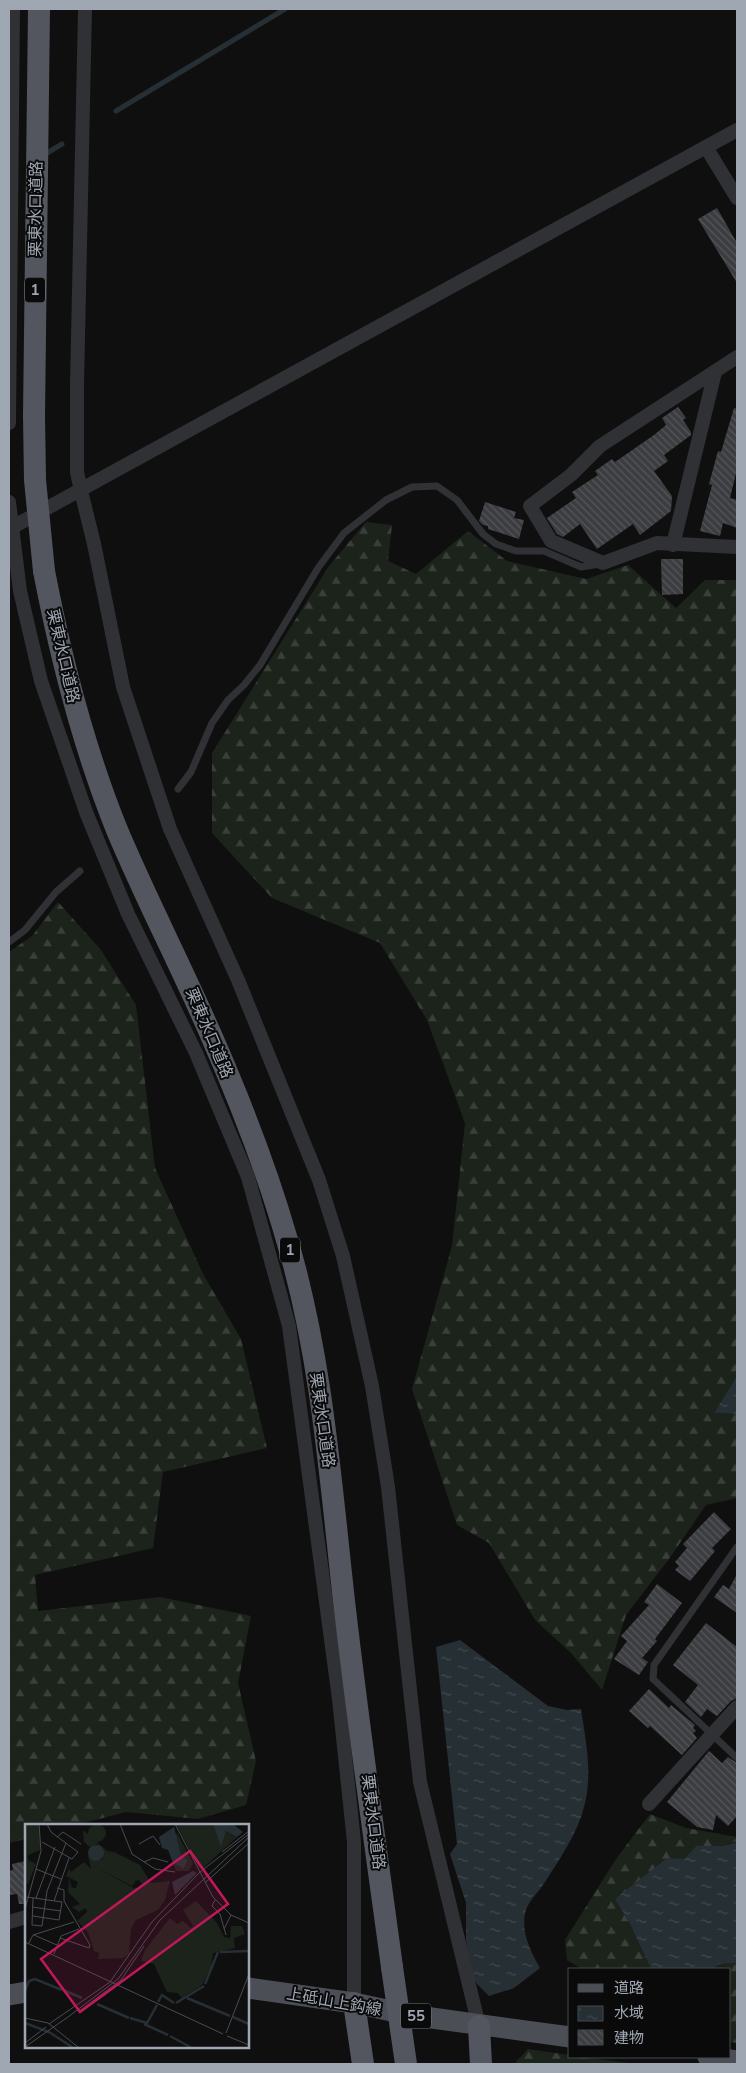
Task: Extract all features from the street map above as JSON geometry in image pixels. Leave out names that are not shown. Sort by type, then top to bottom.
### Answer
[{"type":"highway","name":"栗東水口道路","points":[[39,9],[34,416],[35,480],[44,571],[57,639],[74,706],[94,768],[117,830],[212,1037],[259,1154],[288,1241],[311,1337],[346,1617],[406,2064]]},
{"type":"highway","points":[[354,2003],[362,2064]]},
{"type":"highway","points":[[479,2026],[481,2064]]},
{"type":"main road","name":"上砥山上鈎線","points":[[249,1988],[354,2003],[410,2015],[479,2026],[568,2037]]},
{"type":"main road","points":[[9,1995],[25,1992]]},
{"type":"main road","points":[[715,2058],[737,2061]]},
{"type":"street","points":[[9,423],[13,9]]},
{"type":"street","points":[[85,9],[77,385],[77,472],[94,544],[123,687],[170,828],[238,980],[315,1170],[343,1256],[372,1386],[388,1488],[420,1782],[479,2026]]},
{"type":"street","points":[[11,528],[737,130]]},
{"type":"street","points":[[706,147],[737,198]]},
{"type":"street","points":[[737,357],[600,446],[571,475],[530,506],[551,541],[603,563],[657,543],[737,547]]},
{"type":"street","points":[[673,545],[715,372]]},
{"type":"street","points":[[9,502],[20,591],[41,681],[83,803],[128,914],[196,1053],[248,1177],[289,1326],[338,1690],[354,1842],[354,2003]]},
{"type":"street","points":[[649,1804],[737,1707]]},
{"type":"street","points":[[9,1922],[25,1917]]},
{"type":"lane","points":[[178,789],[191,772],[212,723],[228,700],[260,664],[318,568],[344,533],[386,500],[412,486],[437,486],[457,500],[483,534],[496,544],[516,551],[544,551],[581,567],[603,563]]},
{"type":"lane","points":[[9,942],[25,930],[56,892],[80,871]]},
{"type":"lane","points":[[737,1547],[654,1665],[653,1679],[737,1758]]},
{"type":"green space","points":[[366,522],[392,525],[388,561],[416,574],[468,531],[507,561],[586,579],[628,565],[676,608],[705,580],[737,580],[737,1376],[714,1413],[737,1414],[737,1498],[706,1505],[669,1559],[626,1615],[602,1690],[571,1653],[535,1620],[489,1543],[457,1525],[412,1389],[452,1246],[465,1123],[427,1020],[380,943],[272,898],[212,833],[212,753],[329,566]]},
{"type":"green space","points":[[58,902],[101,950],[136,1005],[155,1168],[203,1274],[241,1339],[267,1448],[163,1472],[153,1548],[35,1575],[38,1611],[160,1597],[251,1616],[238,1683],[256,1761],[246,1805],[198,1819],[126,1812],[80,1824],[25,1824],[25,1839],[9,1843],[9,952],[32,936]]},
{"type":"green space","points":[[650,1814],[686,1828],[737,1837],[737,1841],[723,1846],[696,1846],[684,1859],[615,1899],[629,1922],[651,1968],[580,1968],[567,1960],[565,1940],[616,1859]]},
{"type":"green space","points":[[737,1963],[737,2043],[731,2042],[731,1968],[714,1968],[719,1964]]},
{"type":"green space","points":[[528,2049],[568,2055],[568,2058],[591,2058],[636,2064],[514,2064]]},
{"type":"water","points":[[737,1376],[737,1414],[714,1413]]},
{"type":"water","points":[[460,1640],[548,1706],[567,1710],[581,1709],[588,1758],[587,1795],[577,1828],[561,1857],[530,1902],[525,1914],[524,1928],[530,1949],[540,1968],[514,1988],[489,1996],[477,1984],[471,1974],[466,1941],[466,1903],[450,1854],[457,1844],[436,1647]]},
{"type":"water","points":[[737,1842],[737,1963],[719,1964],[714,1968],[651,1968],[629,1922],[615,1899],[667,1858],[684,1859],[696,1846],[723,1846]]},
{"type":"building","points":[[717,208],[737,243],[737,283],[698,219]]},
{"type":"building","points":[[678,407],[686,418],[683,420],[691,435],[664,455],[668,461],[654,471],[672,496],[671,511],[640,535],[633,524],[597,549],[580,524],[563,537],[557,534],[547,518],[576,498],[572,492],[598,475],[595,471],[612,459],[615,462],[666,425],[662,418]]},
{"type":"building","points":[[734,408],[737,409],[737,469],[730,498],[737,500],[737,528],[723,523],[720,536],[700,531],[712,485],[709,484],[718,451],[721,452]]},
{"type":"building","points":[[485,502],[516,512],[514,518],[524,520],[519,539],[488,529],[488,526],[483,525],[479,521]]},
{"type":"building","points":[[661,559],[683,559],[683,594],[662,595]]},
{"type":"building","points":[[714,1512],[731,1529],[712,1548],[715,1551],[690,1581],[675,1570],[679,1566],[675,1562],[687,1548],[683,1544]]},
{"type":"building","points":[[737,1574],[737,1613],[714,1597],[723,1585],[729,1589]]},
{"type":"building","points":[[657,1584],[682,1603],[655,1639],[657,1641],[642,1658],[648,1662],[639,1675],[614,1659],[627,1641],[621,1636],[649,1605],[644,1602]]},
{"type":"building","points":[[706,1623],[737,1647],[737,1698],[731,1701],[717,1716],[707,1709],[701,1717],[685,1702],[698,1685],[673,1665]]},
{"type":"building","points":[[649,1689],[669,1708],[671,1705],[695,1725],[693,1728],[696,1731],[693,1733],[697,1738],[682,1755],[650,1726],[648,1728],[629,1711]]},
{"type":"building","points":[[709,1751],[722,1763],[728,1757],[737,1763],[737,1816],[728,1826],[716,1815],[713,1830],[697,1827],[667,1802]]},
{"type":"building","points":[[25,1861],[25,1904],[19,1904],[17,1894],[9,1895],[9,1871],[13,1870],[12,1864]]},
{"type":"waterway","points":[[116,111],[285,9]]},
{"type":"waterway","points":[[44,155],[62,144]]}]
